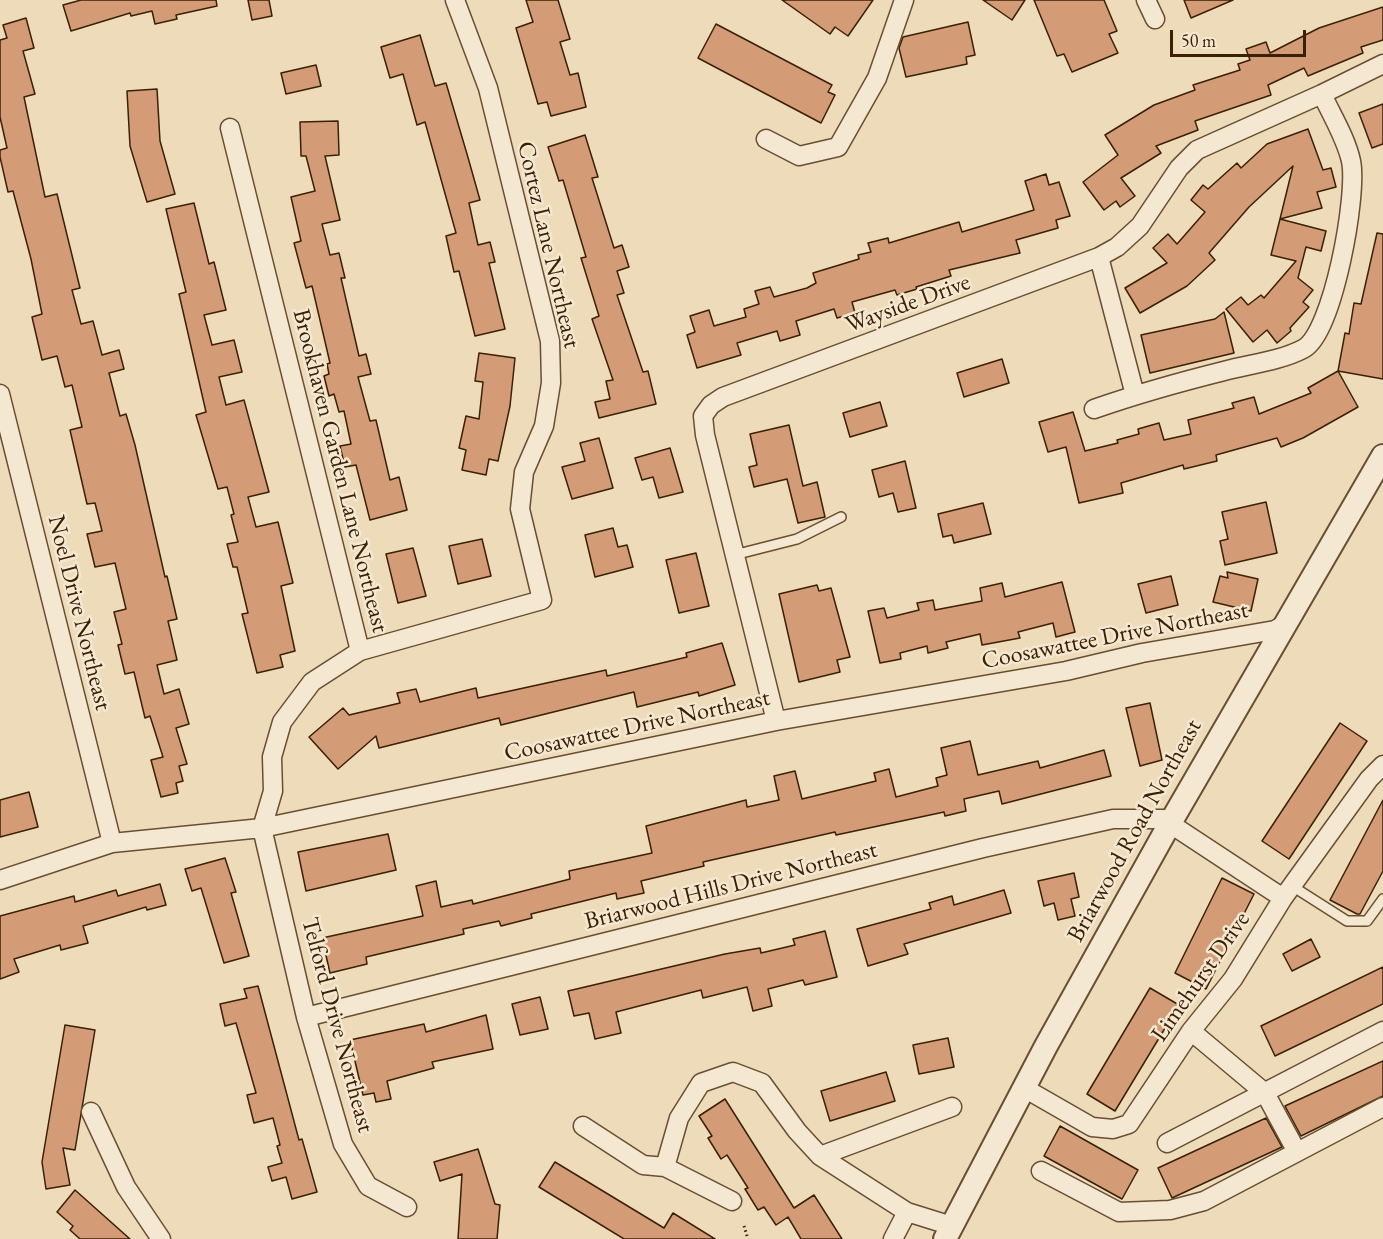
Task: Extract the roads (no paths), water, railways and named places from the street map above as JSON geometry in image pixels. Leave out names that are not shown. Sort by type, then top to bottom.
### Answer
[{"type":"street","name":"Cortez Lane Northeast","points":[[360,651],[542,600],[520,509],[524,472],[544,426],[551,383],[550,341],[488,88],[455,0]]},
{"type":"street","points":[[766,139],[799,156],[838,147],[877,78],[904,0]]},
{"type":"street","points":[[1146,0],[1155,19]]},
{"type":"street","name":"Wayside Drive","points":[[776,722],[705,435],[703,416],[711,405],[734,393],[1099,257],[1117,247],[1140,226],[1179,168],[1197,150],[1322,94],[1383,63]]},
{"type":"street","points":[[1094,409],[1135,395],[1289,355],[1314,342],[1320,331],[1334,287],[1353,190],[1351,161],[1322,94]]},
{"type":"street","name":"Brookhaven Garden Lane Northeast","points":[[230,128],[360,651],[312,682],[282,722],[272,757],[273,791],[262,828]]},
{"type":"street","points":[[1099,257],[1135,395]]},
{"type":"street","name":"Noel Drive Northeast","points":[[0,394],[112,843]]},
{"type":"street","name":"Briarwood Road Northeast","points":[[949,1233],[1024,1088],[1169,825],[1383,456]]},
{"type":"street","name":"Coosawattee Drive Northeast","points":[[0,880],[112,843],[262,828],[776,722],[1066,671],[1142,653],[1275,630],[1286,624]]},
{"type":"street","name":"Limehurst Drive","points":[[1024,1088],[1092,1127],[1113,1129],[1129,1124],[1191,1031],[1233,980],[1288,892],[1369,779],[1383,765]]},
{"type":"street","name":"Briarwood Hills Drive Northeast","points":[[306,1017],[983,848],[1113,819],[1163,819],[1169,825],[1252,874],[1288,892]]},
{"type":"street","name":"Telford Drive Northeast","points":[[262,828],[306,1017],[343,1144],[368,1186],[407,1207]]},
{"type":"street","points":[[1191,1031],[1265,1094],[1297,1152]]},
{"type":"street","points":[[1167,1143],[1383,1031]]},
{"type":"street","points":[[665,1167],[679,1118],[701,1083],[733,1072],[762,1083],[797,1131],[820,1156],[907,1212],[949,1233]]},
{"type":"street","points":[[820,1156],[952,1107]]},
{"type":"street","points":[[1041,1171],[1119,1212],[1170,1210],[1204,1201],[1383,1107]]},
{"type":"street","points":[[91,1112],[126,1187],[161,1239]]},
{"type":"street","points":[[583,1126],[643,1165],[665,1167],[732,1202]]},
{"type":"street","points":[[893,1239],[907,1212]]},
{"type":"lane","points":[[734,555],[797,538],[841,517]]},
{"type":"lane","points":[[1288,892],[1350,922],[1367,921],[1383,899]]}]
